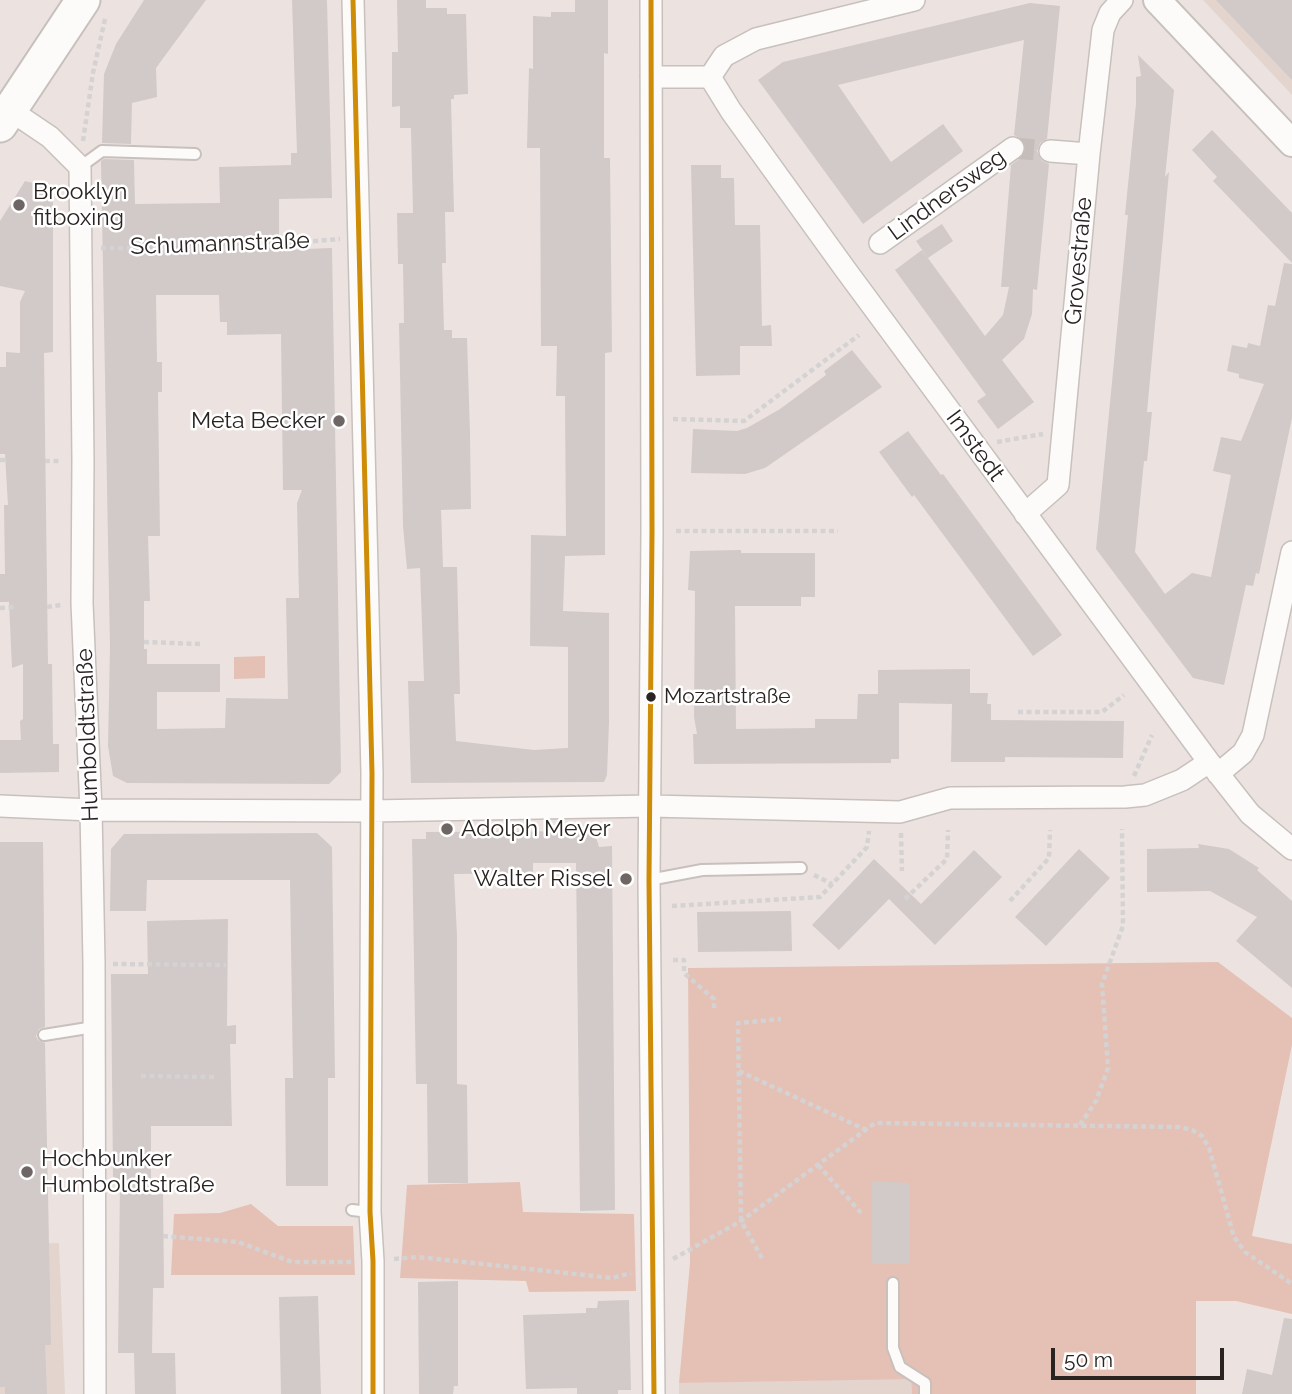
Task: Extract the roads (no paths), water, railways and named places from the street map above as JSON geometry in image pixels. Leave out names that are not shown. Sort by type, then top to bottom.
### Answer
[{"type":"main road","points":[[5,118],[95,6]]},
{"type":"street","points":[[353,0],[372,773],[361,1211],[373,1262],[373,1394]]},
{"type":"street","points":[[651,0],[649,880],[654,1394]]},
{"type":"street","points":[[651,77],[710,77],[724,56],[756,39],[914,0]]},
{"type":"street","name":"Grovestraße","points":[[1025,513],[1058,485],[1103,30],[1110,13],[1122,0]]},
{"type":"street","points":[[1157,0],[1292,143]]},
{"type":"street","name":"Imstedt","points":[[710,77],[804,213],[1213,768],[1250,814],[1292,849]]},
{"type":"street","points":[[5,118],[50,137],[80,167]]},
{"type":"street","name":"Lindnersweg","points":[[880,243],[1013,148]]},
{"type":"street","points":[[1050,151],[1089,154]]},
{"type":"street","name":"Humboldtstraße","points":[[80,167],[82,603],[94,963],[95,1394]]},
{"type":"street","points":[[0,806],[91,810],[371,811],[651,806],[900,812],[950,798],[1144,795],[1243,753],[1253,735],[1292,552]]},
{"type":"lane","points":[[80,167],[102,151],[195,154]]},
{"type":"lane","points":[[649,880],[702,870],[801,868]]},
{"type":"lane","points":[[44,1035],[94,1027]]},
{"type":"lane","points":[[893,1283],[893,1348],[900,1367],[925,1383],[925,1394]]},
{"type":"tunnel","points":[[1013,148],[1050,151]]},
{"type":"place","name":"Brooklyn fitboxing","points":[[19,205]]},
{"type":"place","name":"Meta Becker","points":[[339,421]]},
{"type":"place","name":"Mozartstraße","points":[[651,697]]},
{"type":"place","name":"Adolph Meyer","points":[[447,829]]},
{"type":"place","name":"Walter Rissel","points":[[626,879]]},
{"type":"place","name":"Hochbunker Humboldtstraße","points":[[27,1172]]}]
